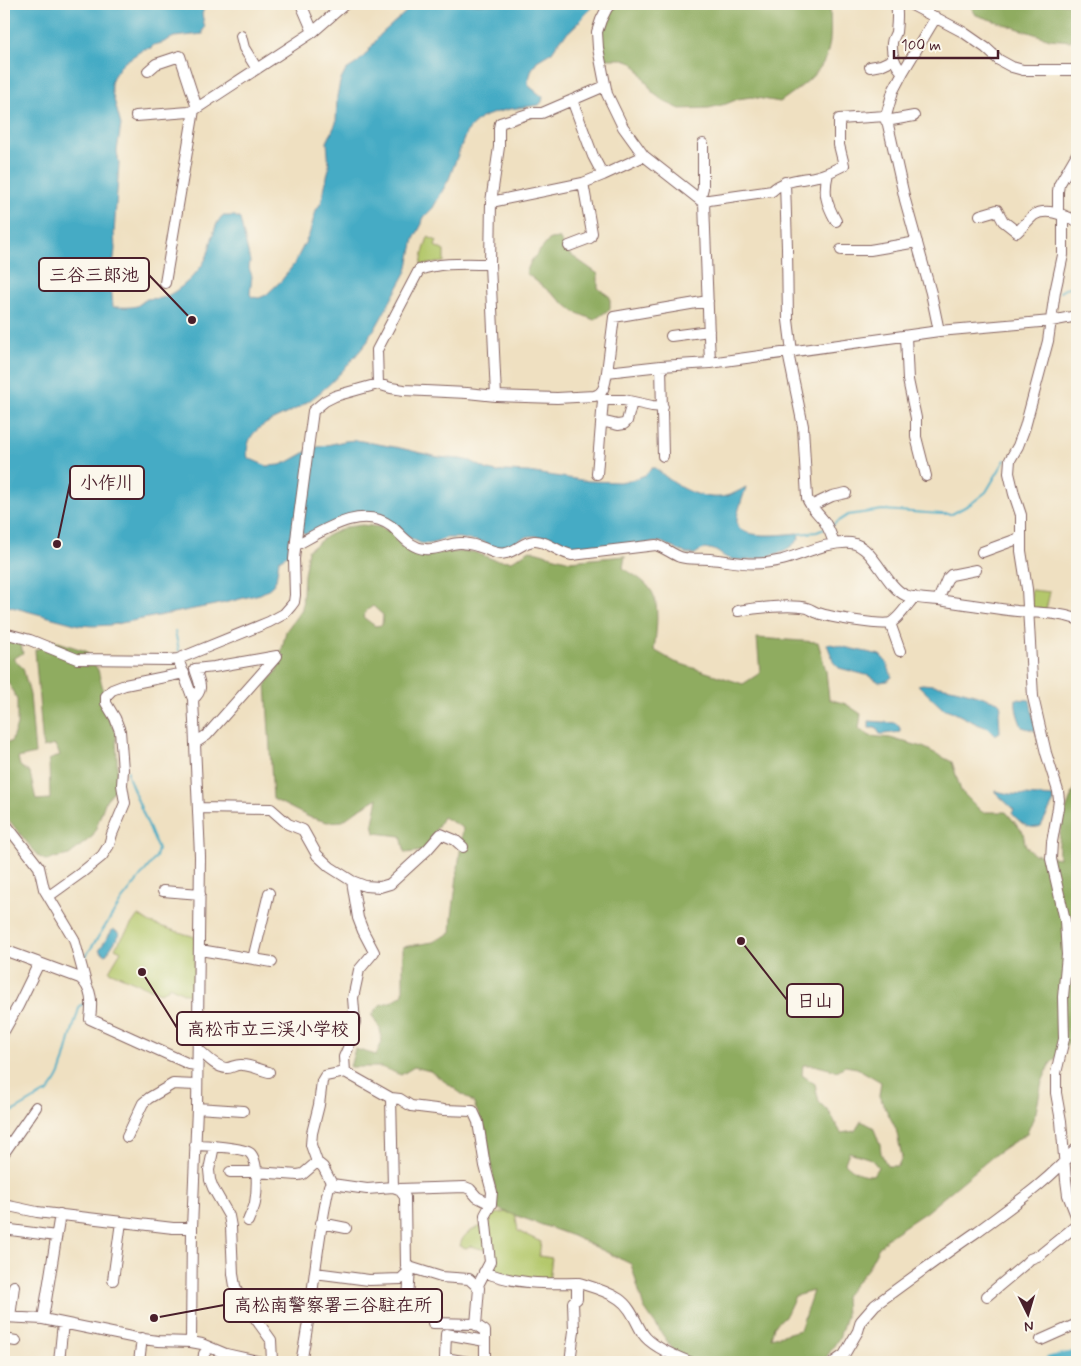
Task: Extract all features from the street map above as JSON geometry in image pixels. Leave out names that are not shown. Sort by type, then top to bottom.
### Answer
[{"type":"street","points":[[300,4],[313,32]]},
{"type":"street","points":[[136,116],[189,112],[195,109],[313,32],[345,4]]},
{"type":"street","points":[[611,4],[600,20],[597,32],[598,48],[605,86],[623,127],[644,156],[666,175],[702,201],[772,191],[785,182],[828,173],[844,165],[839,145],[838,120],[914,116]]},
{"type":"street","points":[[896,4],[896,32],[892,44],[894,60],[898,69],[903,72]]},
{"type":"street","points":[[910,4],[963,32],[999,60],[1012,67],[1034,70],[1077,70]]},
{"type":"street","points":[[936,17],[893,92],[886,118],[905,200],[940,331]]},
{"type":"street","points":[[241,36],[244,48],[257,69]]},
{"type":"street","points":[[148,71],[156,64],[180,56],[195,109],[165,283]]},
{"type":"street","points":[[870,67],[894,60]]},
{"type":"street","points":[[496,396],[490,264],[491,202],[499,147],[500,123],[531,113],[542,113],[605,86]]},
{"type":"street","points":[[572,100],[593,156],[603,175]]},
{"type":"street","points":[[703,144],[702,201],[710,362]]},
{"type":"street","points":[[1077,154],[1059,185],[1058,191],[1064,255],[1055,292],[1048,340],[1025,427],[1009,466],[1010,481],[1020,515],[1022,563],[1027,589],[1033,697],[1059,800],[1051,851],[1064,914],[1068,945],[1063,997],[1064,1039],[1055,1083],[1061,1121],[1064,1164],[1073,1193],[1077,1218]]},
{"type":"street","points":[[491,202],[583,183],[644,156]]},
{"type":"street","points":[[828,173],[825,185],[828,207],[836,221]]},
{"type":"street","points":[[785,182],[790,352],[803,426],[806,492],[808,502],[823,520],[833,539]]},
{"type":"street","points":[[569,246],[590,238],[592,233],[583,183]]},
{"type":"street","points":[[980,215],[997,210],[1004,221],[1017,232],[1034,215],[1040,213],[1060,214],[1077,221]]},
{"type":"street","points":[[841,250],[870,250],[917,242]]},
{"type":"street","points":[[378,384],[377,350],[419,270],[430,266],[490,264]]},
{"type":"street","points":[[597,474],[601,398],[607,372],[614,316],[708,300]]},
{"type":"street","points":[[607,372],[710,362],[940,331],[1051,321],[1077,316]]},
{"type":"street","points":[[671,336],[709,332]]},
{"type":"street","points":[[906,336],[908,380],[916,418],[916,437],[926,476]]},
{"type":"street","points":[[661,366],[663,456]]},
{"type":"street","points":[[4,633],[30,640],[77,659],[169,660],[178,659],[269,622],[284,614],[291,606],[295,595],[294,559],[312,411],[335,396],[378,384],[404,390],[496,396],[601,398],[663,407]]},
{"type":"street","points":[[601,421],[618,425],[624,424],[627,421],[632,402]]},
{"type":"street","points":[[811,506],[846,492]]},
{"type":"street","points":[[296,545],[350,519],[360,517],[374,519],[390,525],[409,543],[423,549],[438,548],[454,543],[479,546],[492,552],[504,554],[533,541],[539,541],[572,556],[656,546],[681,557],[755,565],[783,560],[833,539],[855,544],[861,548],[872,557],[897,589],[904,594],[968,606],[1056,613],[1077,619]]},
{"type":"street","points":[[982,552],[1020,538]]},
{"type":"street","points":[[938,600],[947,579],[952,575],[976,570]]},
{"type":"street","points":[[783,614],[808,611],[880,624],[890,623],[894,621],[914,597]]},
{"type":"street","points":[[738,611],[796,607],[808,608],[817,613]]},
{"type":"street","points":[[890,623],[900,651]]},
{"type":"street","points":[[193,699],[198,694],[200,688],[195,669],[277,656],[207,735],[195,743]]},
{"type":"street","points":[[178,659],[193,699],[200,856],[198,1049],[192,1228],[192,1342]]},
{"type":"street","points":[[48,896],[102,856],[126,803],[122,785],[123,770],[120,731],[106,703],[106,696],[112,690],[125,686],[184,673]]},
{"type":"street","points":[[198,808],[271,809],[288,824],[303,830],[317,855],[330,867],[352,881],[365,886],[380,887],[390,884],[427,850],[441,834],[455,840],[463,847]]},
{"type":"street","points":[[4,822],[39,867],[44,889],[74,939],[92,1000],[90,1019],[190,1064],[197,1065]]},
{"type":"street","points":[[345,1072],[344,1057],[355,1022],[353,998],[358,970],[374,952],[358,918],[352,881]]},
{"type":"street","points":[[163,891],[200,894]]},
{"type":"street","points":[[254,959],[269,893]]},
{"type":"street","points":[[4,950],[80,978],[86,983]]},
{"type":"street","points":[[200,950],[272,962]]},
{"type":"street","points":[[4,1031],[39,963]]},
{"type":"street","points":[[198,1049],[222,1067],[227,1068],[242,1064],[269,1072]]},
{"type":"street","points":[[332,1184],[323,1167],[317,1162],[311,1145],[322,1081],[325,1076],[345,1072],[391,1098],[400,1099],[411,1106],[473,1111],[478,1122],[485,1166],[492,1192],[491,1204],[486,1215],[490,1262],[477,1287]]},
{"type":"street","points":[[127,1137],[143,1103],[149,1098],[173,1084],[196,1084]]},
{"type":"street","points":[[391,1098],[396,1188],[404,1197],[406,1266],[410,1269],[441,1277],[469,1280],[479,1288],[476,1324]]},
{"type":"street","points":[[4,1153],[36,1107]]},
{"type":"street","points":[[196,1108],[243,1111]]},
{"type":"street","points":[[195,1145],[248,1152],[255,1161],[257,1182],[255,1204],[248,1221]]},
{"type":"street","points":[[214,1146],[209,1170],[210,1180],[229,1216],[235,1286],[240,1297],[271,1340],[272,1362]]},
{"type":"street","points":[[834,1362],[844,1355],[858,1331],[861,1321],[875,1305],[1047,1180],[1077,1148]]},
{"type":"street","points":[[230,1172],[298,1175],[303,1174],[317,1162]]},
{"type":"street","points":[[332,1184],[367,1189],[465,1188],[470,1189],[477,1197],[491,1204]]},
{"type":"street","points":[[301,1362],[321,1223],[329,1186],[332,1184]]},
{"type":"street","points":[[4,1205],[37,1212],[173,1228],[192,1228]]},
{"type":"street","points":[[43,1318],[60,1214]]},
{"type":"street","points":[[113,1280],[121,1222]]},
{"type":"street","points":[[321,1223],[346,1228]]},
{"type":"street","points":[[987,1296],[1030,1258],[1040,1255],[1077,1225]]},
{"type":"street","points":[[11,1230],[56,1236]]},
{"type":"street","points":[[315,1274],[369,1280],[401,1279],[410,1269]]},
{"type":"street","points":[[410,1269],[408,1299],[432,1299],[433,1323],[476,1324],[485,1331],[486,1362]]},
{"type":"street","points":[[484,1272],[521,1282],[577,1283],[577,1299],[573,1302],[574,1331],[570,1362]]},
{"type":"street","points":[[579,1283],[620,1299],[627,1306],[645,1336],[655,1345],[690,1362]]},
{"type":"street","points":[[14,1286],[7,1317],[43,1318],[158,1341],[192,1342],[255,1362]]},
{"type":"street","points":[[59,1362],[63,1323]]},
{"type":"street","points":[[1041,1340],[1077,1324]]},
{"type":"street","points":[[468,1362],[445,1358],[446,1334],[485,1341]]},
{"type":"street","points":[[139,1362],[142,1338]]},
{"type":"street","points":[[4,1339],[16,1341]]},
{"type":"street","points":[[203,1362],[204,1354],[209,1347]]},
{"type":"green space","points":[[616,4],[830,4],[828,51],[815,74],[780,102],[751,97],[709,108],[680,109],[665,102],[653,93],[632,62],[624,59],[604,59],[601,43],[603,23]]},
{"type":"green space","points":[[969,4],[1077,4],[1077,34],[1073,34],[1071,41],[1050,39],[976,15]]},
{"type":"green space","points":[[428,237],[437,241],[435,246],[444,251],[444,262],[421,265]]},
{"type":"green space","points":[[559,238],[568,253],[598,274],[598,288],[610,297],[610,309],[594,320],[575,312],[526,273],[531,261],[550,239]]},
{"type":"green space","points":[[362,525],[380,527],[393,533],[401,546],[416,553],[426,555],[448,552],[474,552],[495,560],[512,561],[530,550],[570,561],[625,556],[623,568],[645,583],[656,602],[657,618],[654,650],[675,662],[743,684],[760,673],[757,638],[818,642],[826,671],[829,699],[846,704],[861,714],[859,729],[870,736],[890,738],[923,747],[952,762],[961,791],[982,812],[1006,812],[1023,832],[1025,844],[1033,854],[1059,858],[1059,839],[1063,820],[1077,784],[1077,1044],[1071,1041],[1050,1064],[1042,1082],[1036,1112],[1027,1133],[997,1153],[926,1212],[887,1238],[878,1249],[868,1268],[845,1296],[846,1316],[839,1338],[826,1358],[817,1362],[695,1362],[676,1354],[644,1308],[631,1264],[573,1236],[498,1209],[486,1131],[473,1102],[430,1071],[414,1067],[401,1075],[381,1067],[350,1067],[355,1049],[376,1055],[382,1042],[380,1029],[372,1015],[380,1005],[393,1001],[403,994],[403,947],[433,942],[451,933],[463,828],[443,817],[424,851],[405,853],[401,836],[375,833],[373,823],[378,798],[343,821],[327,822],[309,817],[273,799],[266,683],[277,671],[286,631],[302,609],[308,550],[327,536],[346,527]],"holes":[[[373,606],[383,615],[382,625],[375,626],[363,617],[366,611]],[[803,1065],[814,1065],[837,1071],[845,1066],[857,1068],[881,1082],[879,1096],[896,1129],[902,1157],[898,1166],[887,1166],[873,1127],[861,1121],[855,1131],[841,1133],[830,1113],[819,1102],[815,1084],[802,1075]],[[849,1152],[871,1159],[878,1167],[873,1175],[861,1174],[845,1163]],[[813,1291],[800,1330],[771,1338],[774,1326],[786,1315],[795,1296]]]},
{"type":"green space","points":[[1031,590],[1050,592],[1046,610],[1031,607]]},
{"type":"green space","points":[[4,638],[20,641],[23,653],[13,659],[23,668],[30,695],[35,754],[18,758],[20,766],[30,773],[36,800],[50,799],[49,760],[60,755],[55,745],[43,748],[35,650],[55,641],[86,651],[98,670],[103,689],[102,705],[116,733],[118,786],[106,800],[93,836],[69,855],[47,861],[38,856],[4,814],[4,742],[11,742],[17,725],[17,700],[4,674]]},
{"type":"green space","points":[[138,915],[150,923],[195,937],[194,998],[169,986],[167,990],[160,993],[109,971],[121,951],[115,948]]},
{"type":"green space","points":[[515,1211],[518,1231],[541,1242],[539,1256],[552,1258],[549,1281],[527,1280],[488,1270],[490,1251],[470,1246],[466,1248],[460,1246],[466,1234],[486,1225],[488,1215]]},
{"type":"water","points":[[4,4],[206,4],[202,14],[205,28],[203,34],[174,37],[151,48],[144,49],[122,64],[111,83],[121,125],[117,151],[119,164],[114,233],[115,249],[111,284],[113,307],[131,307],[137,306],[147,299],[162,298],[169,295],[188,281],[204,262],[222,216],[235,216],[240,219],[250,261],[249,268],[252,276],[250,294],[252,297],[259,298],[266,295],[282,280],[294,264],[309,235],[316,210],[321,203],[329,168],[327,142],[336,123],[337,96],[340,82],[346,70],[366,54],[380,35],[408,10],[412,4],[594,4],[560,40],[552,52],[537,61],[532,69],[528,82],[529,86],[543,97],[542,102],[539,105],[510,109],[481,118],[466,133],[449,179],[433,208],[423,219],[414,239],[407,271],[375,329],[370,334],[368,341],[337,377],[311,400],[258,429],[250,439],[247,452],[248,458],[267,466],[280,465],[313,448],[356,440],[438,457],[471,461],[488,470],[497,472],[528,472],[588,481],[619,482],[632,480],[645,475],[652,468],[656,468],[677,485],[703,496],[724,496],[733,494],[746,487],[737,519],[740,528],[746,532],[763,535],[798,533],[799,539],[793,545],[777,554],[748,560],[730,559],[712,549],[702,550],[695,554],[687,554],[661,542],[572,551],[546,539],[533,536],[523,538],[505,549],[489,546],[484,542],[459,538],[446,538],[429,544],[420,543],[361,513],[349,515],[306,534],[300,531],[293,535],[290,540],[289,554],[279,560],[276,580],[273,585],[260,594],[220,604],[111,625],[93,626],[79,625],[4,605]]},
{"type":"water","points":[[827,644],[880,655],[886,662],[892,677],[887,681],[879,682],[870,676],[839,668],[834,663]]},
{"type":"water","points":[[918,685],[961,690],[998,702],[1001,708],[999,712],[1000,732],[995,735],[988,728],[942,708]]},
{"type":"water","points":[[1016,699],[1030,700],[1036,731],[1022,727],[1017,713]]},
{"type":"water","points":[[869,721],[896,723],[900,728],[900,732],[880,734],[876,728],[869,728]]},
{"type":"water","points":[[995,791],[1053,797],[1054,801],[1041,826],[1032,827],[1018,820],[1012,813],[1014,810]]},
{"type":"water","points":[[113,929],[120,934],[106,955],[99,950]]},
{"type":"waterway","points":[[1060,292],[1077,282]]},
{"type":"waterway","points":[[831,526],[848,515],[883,510],[952,514],[972,503],[986,492],[1005,460]]},
{"type":"waterway","points":[[798,534],[817,532],[824,529]]},
{"type":"waterway","points":[[175,631],[179,651]]},
{"type":"waterway","points":[[84,959],[122,900],[156,857],[158,849],[128,776],[128,771]]},
{"type":"waterway","points":[[4,1120],[12,1112],[47,1093],[56,1082],[63,1066],[80,1005],[83,1005],[85,1002]]},
{"type":"waterway","points":[[1050,1362],[1077,1356]]},
{"type":"place","name":"三谷三郎池","points":[[192,320]]},
{"type":"place","name":"小作川","points":[[57,544]]},
{"type":"place","name":"日山","points":[[741,941]]},
{"type":"place","name":"高松市立三渓小学校","points":[[142,972]]},
{"type":"place","name":"高松南警察署三谷駐在所","points":[[154,1318]]}]
